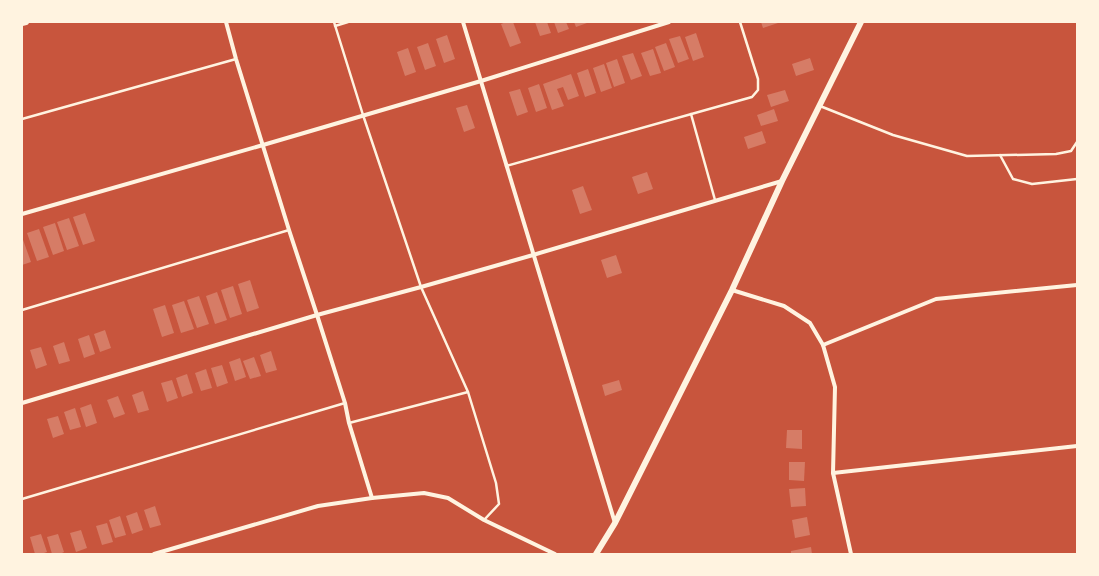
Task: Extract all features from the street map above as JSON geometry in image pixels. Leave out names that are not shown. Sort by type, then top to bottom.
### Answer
[{"type":"street","points":[[22,23],[26,22]]},
{"type":"street","points":[[226,22],[236,60],[317,315],[372,498]]},
{"type":"street","points":[[463,22],[614,523]]},
{"type":"street","points":[[22,214],[263,145],[669,22]]},
{"type":"street","points":[[596,554],[614,523],[732,290],[782,181],[861,22]]},
{"type":"street","points":[[22,403],[317,315],[533,256],[782,181]]},
{"type":"street","points":[[823,344],[936,299],[1077,286]]},
{"type":"street","points":[[732,290],[784,306],[810,323],[823,344],[835,387],[833,473],[851,554]]},
{"type":"street","points":[[833,473],[1077,446]]},
{"type":"street","points":[[154,554],[318,506],[372,498],[424,493],[448,498],[484,520],[555,554]]},
{"type":"lane","points":[[334,22],[363,115],[421,287],[468,392],[496,483],[499,504],[484,520]]},
{"type":"lane","points":[[335,26],[348,22]]},
{"type":"lane","points":[[506,166],[752,97],[758,90],[758,79],[740,22]]},
{"type":"lane","points":[[22,119],[236,60]]},
{"type":"lane","points":[[819,106],[893,136],[967,156],[1056,154],[1071,152],[1077,142]]},
{"type":"lane","points":[[691,114],[716,201]]},
{"type":"lane","points":[[1000,155],[1013,179],[1032,184],[1077,179]]},
{"type":"lane","points":[[22,310],[289,230]]},
{"type":"lane","points":[[349,423],[468,392]]},
{"type":"lane","points":[[22,499],[344,403]]},
{"type":"building","points":[[513,22],[521,43],[510,47],[501,24]]},
{"type":"building","points":[[535,22],[547,22],[551,33],[540,36]]},
{"type":"building","points":[[554,22],[566,22],[569,29],[558,33]]},
{"type":"building","points":[[574,22],[586,22],[587,23],[576,27]]},
{"type":"building","points":[[761,22],[781,22],[763,28]]},
{"type":"building","points":[[696,33],[704,57],[693,61],[685,37]]},
{"type":"building","points":[[447,35],[455,59],[444,63],[436,39]]},
{"type":"building","points":[[680,36],[689,59],[678,63],[669,39]]},
{"type":"building","points":[[428,43],[436,66],[425,70],[417,47]]},
{"type":"building","points":[[666,43],[675,67],[664,71],[655,47]]},
{"type":"building","points":[[408,48],[416,72],[405,76],[397,52]]},
{"type":"building","points":[[653,49],[661,73],[650,76],[641,53]]},
{"type":"building","points":[[633,53],[642,76],[631,80],[622,56]]},
{"type":"building","points":[[810,58],[814,70],[796,76],[792,64]]},
{"type":"building","points":[[617,59],[625,83],[614,87],[606,63]]},
{"type":"building","points":[[604,64],[612,88],[601,92],[593,68]]},
{"type":"building","points":[[588,69],[596,93],[585,97],[577,73]]},
{"type":"building","points":[[571,74],[579,96],[568,100],[563,87],[557,89],[564,106],[552,110],[543,84]]},
{"type":"building","points":[[539,84],[547,108],[536,112],[528,88]]},
{"type":"building","points":[[520,89],[528,112],[517,116],[509,92]]},
{"type":"building","points":[[785,90],[789,101],[771,107],[767,95]]},
{"type":"building","points":[[467,105],[475,128],[464,132],[456,108]]},
{"type":"building","points":[[774,109],[778,121],[761,126],[757,115]]},
{"type":"building","points":[[762,131],[766,143],[748,149],[744,137]]},
{"type":"building","points":[[647,172],[653,189],[638,194],[632,177]]},
{"type":"building","points":[[583,186],[592,210],[580,214],[572,190]]},
{"type":"building","points":[[85,213],[95,241],[83,245],[73,217]]},
{"type":"building","points":[[69,218],[79,246],[67,250],[57,222]]},
{"type":"building","points":[[55,223],[64,251],[53,255],[43,227]]},
{"type":"building","points":[[39,229],[49,257],[37,261],[27,233]]},
{"type":"building","points":[[22,237],[31,262],[22,265]]},
{"type":"building","points":[[616,255],[622,273],[607,278],[601,260]]},
{"type":"building","points":[[250,280],[259,308],[247,312],[238,284]]},
{"type":"building","points":[[233,286],[242,314],[230,318],[221,290]]},
{"type":"building","points":[[217,292],[227,320],[215,324],[206,296]]},
{"type":"building","points":[[199,296],[209,324],[197,328],[187,300]]},
{"type":"building","points":[[184,301],[194,329],[181,333],[172,305]]},
{"type":"building","points":[[165,305],[174,333],[162,337],[153,309]]},
{"type":"building","points":[[105,330],[111,348],[100,352],[94,334]]},
{"type":"building","points":[[89,335],[95,354],[84,358],[78,339]]},
{"type":"building","points":[[64,342],[70,361],[59,364],[53,346]]},
{"type":"building","points":[[41,347],[47,365],[36,369],[30,350]]},
{"type":"building","points":[[271,351],[277,370],[266,373],[260,355]]},
{"type":"building","points":[[254,357],[261,376],[250,379],[243,361]]},
{"type":"building","points":[[240,358],[246,377],[235,381],[229,362]]},
{"type":"building","points":[[222,365],[228,383],[217,387],[211,368]]},
{"type":"building","points":[[206,369],[212,388],[201,391],[195,373]]},
{"type":"building","points":[[187,374],[193,393],[182,397],[176,378]]},
{"type":"building","points":[[172,380],[178,398],[167,402],[161,383]]},
{"type":"building","points":[[619,380],[622,390],[605,396],[602,385]]},
{"type":"building","points":[[143,391],[149,410],[138,413],[132,395]]},
{"type":"building","points":[[118,396],[125,414],[114,418],[107,400]]},
{"type":"building","points":[[91,404],[97,423],[86,427],[80,408]]},
{"type":"building","points":[[75,408],[81,427],[70,430],[64,412]]},
{"type":"building","points":[[58,416],[64,434],[53,438],[47,419]]},
{"type":"building","points":[[787,430],[802,430],[802,449],[786,448]]},
{"type":"building","points":[[789,462],[805,462],[804,481],[789,480]]},
{"type":"building","points":[[805,488],[806,506],[791,507],[789,489]]},
{"type":"building","points":[[155,506],[161,525],[150,528],[144,510]]},
{"type":"building","points":[[137,512],[143,530],[132,534],[126,516]]},
{"type":"building","points":[[120,516],[126,535],[115,538],[109,520]]},
{"type":"building","points":[[807,517],[810,535],[795,538],[792,520]]},
{"type":"building","points":[[107,523],[113,542],[102,545],[96,526]]},
{"type":"building","points":[[81,530],[87,548],[76,552],[70,533]]},
{"type":"building","points":[[41,534],[47,552],[35,554],[30,537]]},
{"type":"building","points":[[58,534],[64,552],[60,554],[52,554],[47,537]]},
{"type":"building","points":[[811,547],[812,554],[791,554],[791,551]]}]
